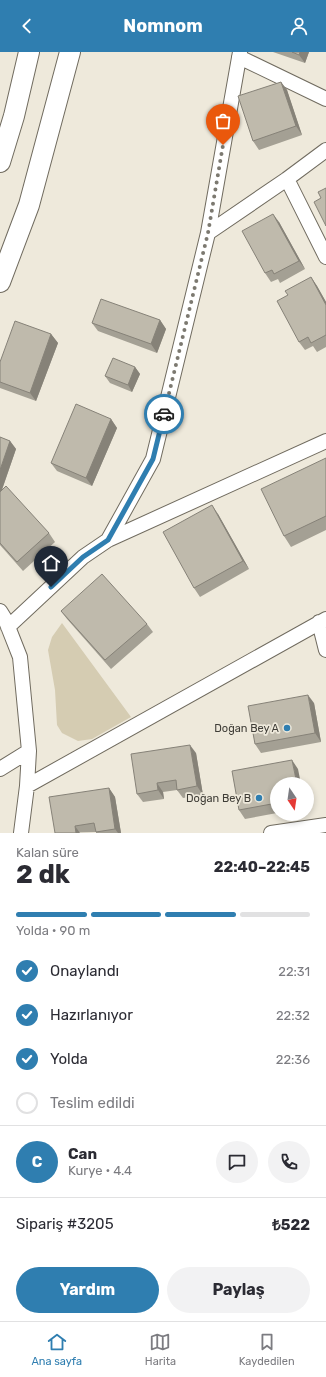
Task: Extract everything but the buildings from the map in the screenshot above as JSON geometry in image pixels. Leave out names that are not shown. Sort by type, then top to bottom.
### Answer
[{"type":"main road","points":[[0,162],[7,115],[29,52]]},
{"type":"main road","points":[[0,282],[28,206],[70,52]]},
{"type":"street","points":[[108,540],[153,459],[208,233],[240,54],[326,99]]},
{"type":"street","points":[[208,233],[287,179],[326,150]]},
{"type":"street","points":[[287,179],[326,258]]},
{"type":"street","points":[[8,627],[83,557],[108,540],[326,441]]},
{"type":"street","points":[[0,611],[20,657],[29,751],[27,786],[21,833]]},
{"type":"street","points":[[27,786],[323,620],[326,650]]},
{"type":"street","points":[[0,769],[29,751]]},
{"type":"street","points":[[270,833],[326,825]]},
{"type":"shaded area","points":[[62,623],[131,717],[92,739],[78,741],[62,733],[57,725],[55,690],[48,650],[52,637]]},
{"type":"way so far","points":[[164,414],[208,233],[223,145]]},
{"type":"place","name":"Doğan Bey A","points":[[287,728]]},
{"type":"place","name":"Doğan Bey B","points":[[259,798]]},
{"type":"route","points":[[51,587],[83,557],[108,540],[153,459],[164,414]]}]
